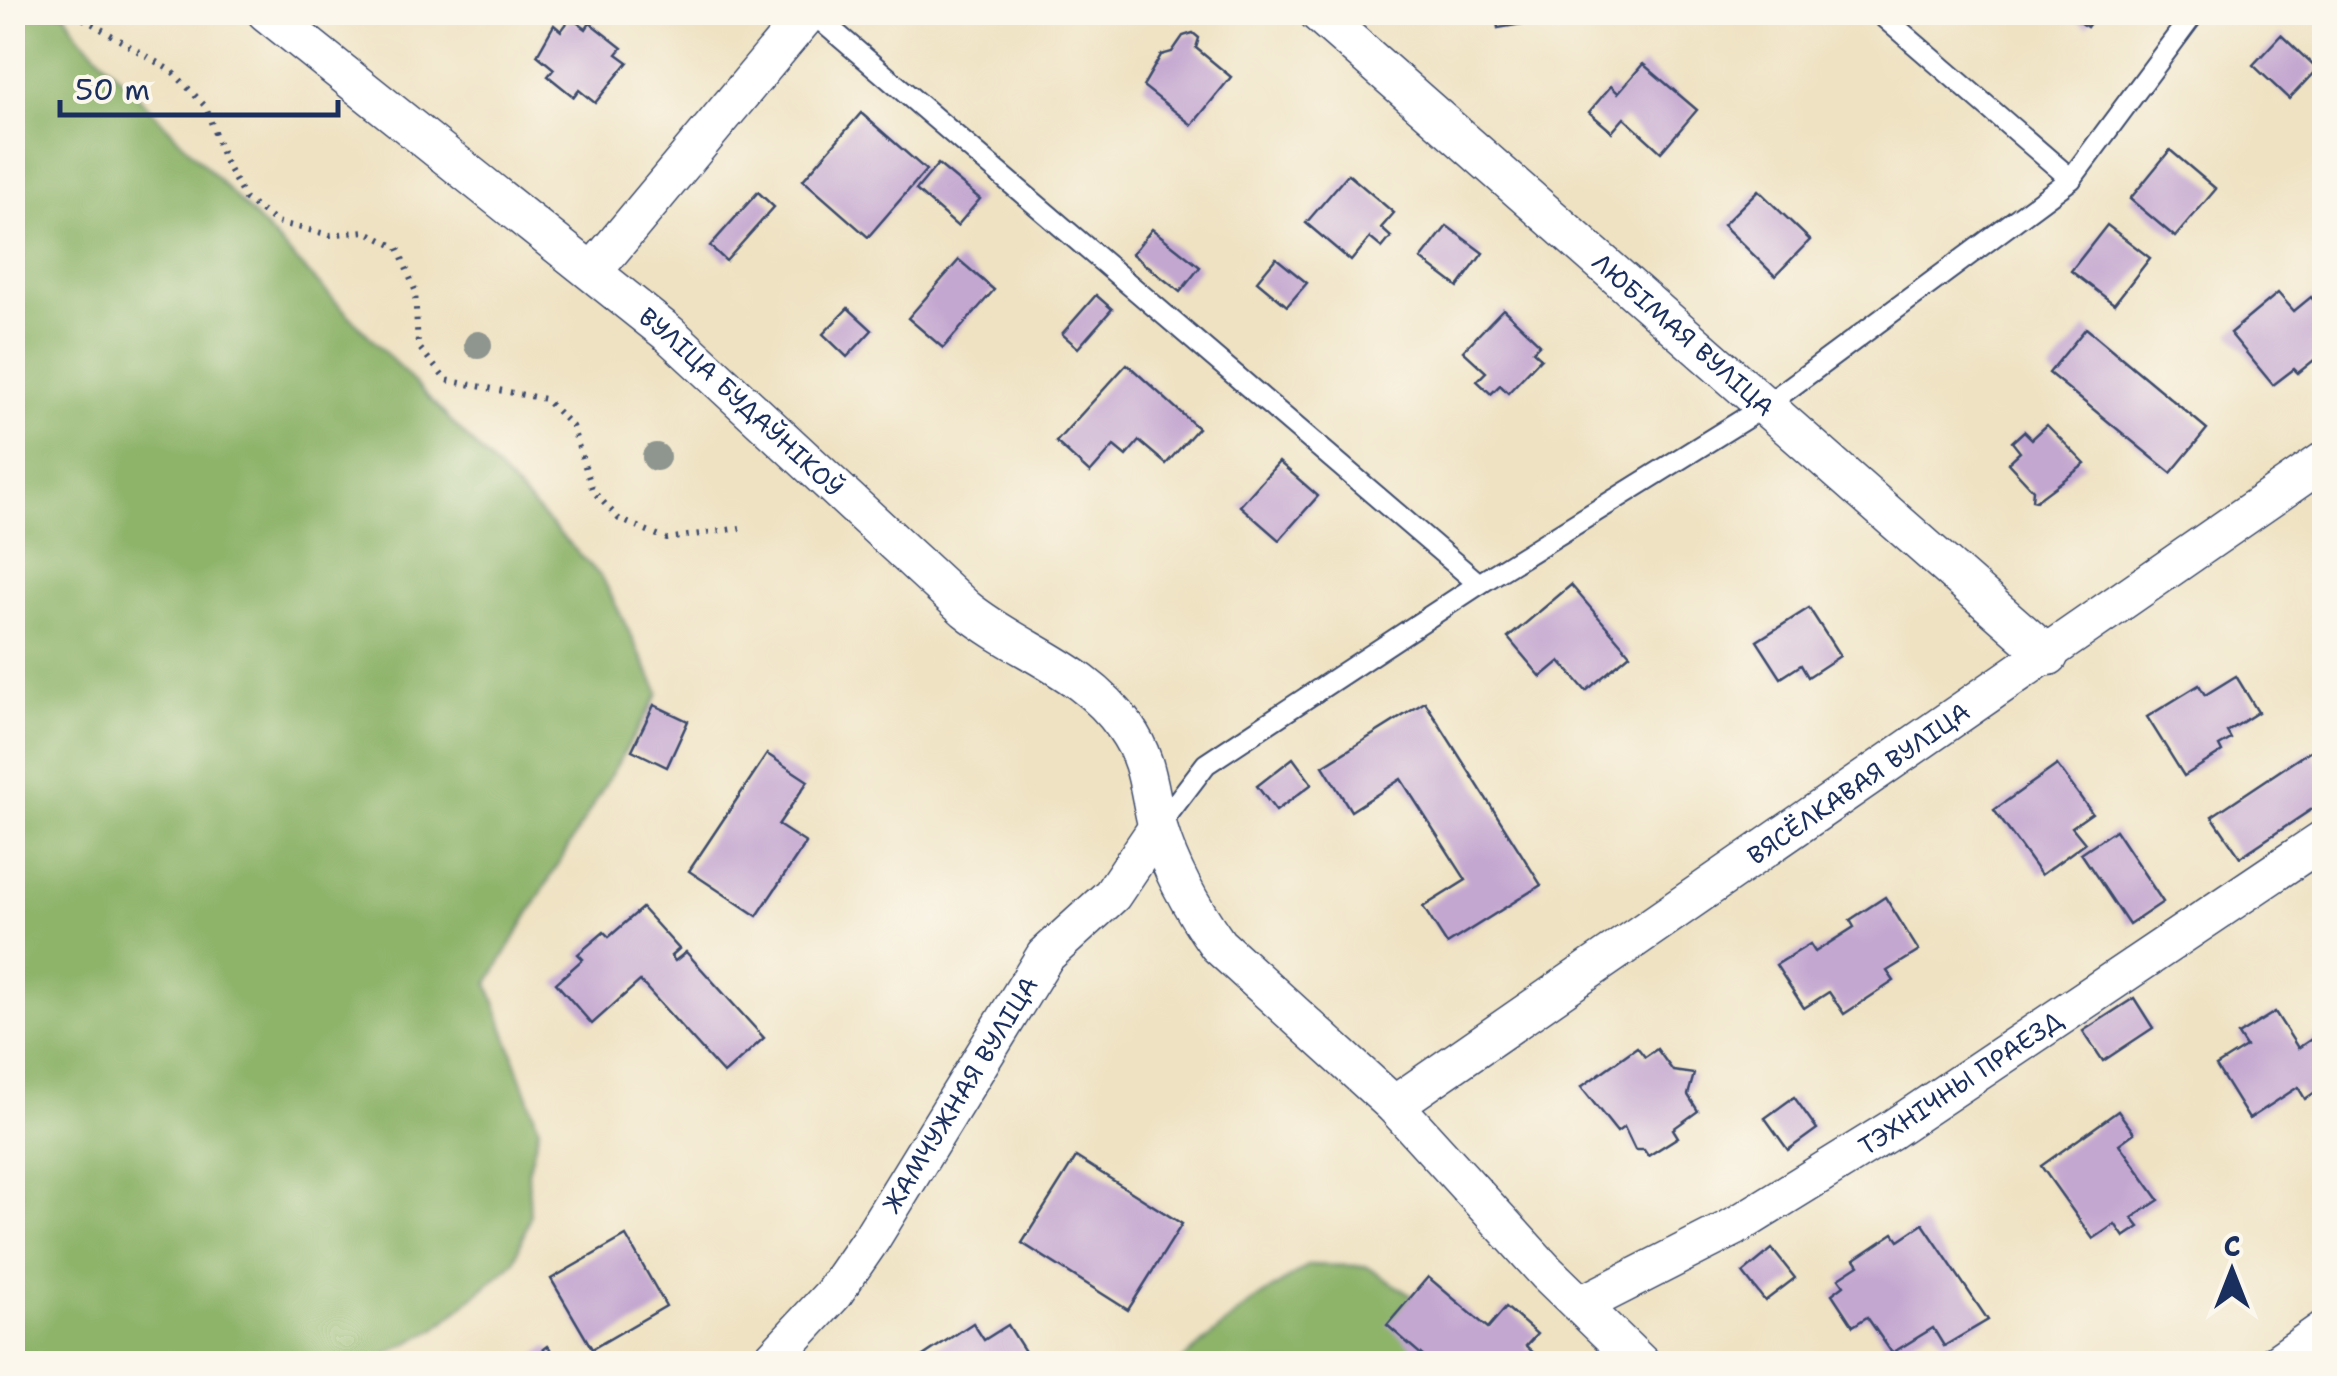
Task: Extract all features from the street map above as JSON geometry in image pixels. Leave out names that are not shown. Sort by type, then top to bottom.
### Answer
[{"type":"street","name":"ВУЛІЦА БУДАЎНІКОЎ","points":[[266,12],[668,333],[966,610],[995,632],[1069,671],[1108,706],[1140,755],[1154,792],[1158,828],[1197,916],[1218,944],[1394,1105],[1546,1273],[1641,1364]]},
{"type":"street","points":[[592,271],[810,12]]},
{"type":"street","name":"ЛЮБІМАЯ ВУЛІЦА","points":[[1317,12],[2048,656]]},
{"type":"street","name":"ВЯСЁЛКАВАЯ ВУЛІЦА","points":[[1394,1105],[2324,462]]},
{"type":"street","name":"ЖАМЧУЖНАЯ ВУЛІЦА","points":[[768,1364],[833,1294],[871,1239],[1045,956],[1112,894],[1158,828]]},
{"type":"street","name":"ТЭХНІЧНЫ ПРАЕЗД","points":[[1582,1305],[1734,1227],[1892,1130],[2324,839]]},
{"type":"street","points":[[2276,1364],[2324,1330]]},
{"type":"lane","points":[[810,12],[1480,584]]},
{"type":"lane","points":[[1878,12],[2071,180]]},
{"type":"lane","points":[[1158,828],[1206,764],[1480,584],[1765,406],[2071,180],[2195,12]]},
{"type":"path","points":[[64,12],[86,20],[173,72],[206,107],[223,158],[246,199],[276,222],[330,236],[365,231],[398,248],[416,290],[418,346],[427,358],[446,380],[545,399],[572,426],[593,491],[620,520],[667,539],[740,528]]},
{"type":"green space","points":[[12,13],[65,13],[79,35],[603,579],[659,693],[488,983],[539,1128],[528,1172],[530,1216],[514,1262],[437,1328],[370,1363],[13,1363]]},
{"type":"green space","points":[[1309,1265],[1365,1266],[1519,1364],[1178,1364],[1250,1304]]},
{"type":"building","points":[[1495,12],[1520,12],[1522,24],[1498,28]]},
{"type":"building","points":[[2066,12],[2098,12],[2087,27]]},
{"type":"building","points":[[571,18],[586,29],[590,23],[622,48],[617,54],[628,62],[595,103],[579,90],[574,97],[548,76],[554,69],[537,55],[554,25],[561,31]]},
{"type":"building","points":[[1193,33],[1199,38],[1196,48],[1231,77],[1192,125],[1143,86],[1161,55],[1172,52],[1183,36]]},
{"type":"building","points":[[2281,35],[2317,69],[2289,99],[2253,65]]},
{"type":"building","points":[[1643,64],[1697,110],[1661,152],[1624,118],[1612,132],[1589,112],[1611,86],[1618,93]]},
{"type":"building","points":[[861,113],[926,170],[868,237],[803,180]]},
{"type":"building","points":[[2170,150],[2216,189],[2175,237],[2130,199]]},
{"type":"building","points":[[938,164],[980,199],[957,226],[916,190]]},
{"type":"building","points":[[1348,174],[1394,213],[1381,228],[1391,237],[1382,248],[1370,238],[1351,261],[1306,223]]},
{"type":"building","points":[[1758,190],[1810,240],[1775,276],[1723,225]]},
{"type":"building","points":[[758,192],[774,207],[726,261],[710,246]]},
{"type":"building","points":[[2107,225],[2150,258],[2114,304],[2071,271]]},
{"type":"building","points":[[1447,226],[1483,253],[1458,287],[1421,259]]},
{"type":"building","points":[[1152,229],[1200,267],[1180,292],[1132,254]]},
{"type":"building","points":[[1276,258],[1307,283],[1287,306],[1257,281]]},
{"type":"building","points":[[959,260],[994,290],[943,348],[908,318]]},
{"type":"building","points":[[2278,293],[2294,311],[2311,297],[2324,313],[2324,352],[2298,373],[2294,369],[2273,385],[2230,333]]},
{"type":"building","points":[[1096,295],[1112,309],[1078,348],[1062,334]]},
{"type":"building","points":[[848,308],[872,330],[847,357],[823,334]]},
{"type":"building","points":[[1503,309],[1540,344],[1533,351],[1541,358],[1508,393],[1500,385],[1491,394],[1477,381],[1486,372],[1463,351]]},
{"type":"building","points":[[2086,328],[2207,429],[2171,473],[2049,373]]},
{"type":"building","points":[[1127,364],[1198,428],[1166,464],[1139,441],[1126,456],[1114,446],[1090,473],[1056,442]]},
{"type":"building","points":[[2047,425],[2085,464],[2036,501],[2032,500],[2033,490],[2008,463],[2020,452],[2012,442],[2024,431],[2032,439]]},
{"type":"building","points":[[1279,462],[1318,496],[1279,540],[1240,506]]},
{"type":"building","points":[[1571,585],[1630,654],[1586,691],[1560,661],[1541,677],[1508,638]]},
{"type":"building","points":[[1809,608],[1840,656],[1808,677],[1801,665],[1781,678],[1757,641]]},
{"type":"building","points":[[2236,676],[2258,712],[2227,732],[2231,739],[2219,746],[2222,752],[2184,776],[2147,717],[2199,685],[2205,695]]},
{"type":"building","points":[[1425,702],[1541,885],[1447,944],[1423,907],[1466,880],[1401,779],[1351,811],[1323,766]]},
{"type":"building","points":[[654,705],[688,721],[667,767],[632,750]]},
{"type":"building","points":[[2311,750],[2324,770],[2324,801],[2240,857],[2212,816]]},
{"type":"building","points":[[767,754],[808,781],[778,825],[806,843],[757,916],[689,871]]},
{"type":"building","points":[[1293,758],[1312,784],[1276,811],[1257,786]]},
{"type":"building","points":[[2057,765],[2092,813],[2072,827],[2085,843],[2041,875],[1994,810]]},
{"type":"building","points":[[2115,830],[2163,902],[2129,925],[2081,853]]},
{"type":"building","points":[[1885,897],[1919,951],[1887,971],[1894,981],[1844,1014],[1829,992],[1804,1008],[1776,965],[1810,944],[1815,952],[1854,927],[1850,920]]},
{"type":"building","points":[[642,908],[679,949],[671,956],[675,961],[686,952],[764,1038],[724,1074],[640,981],[592,1024],[556,983],[583,959],[578,954],[604,932],[609,937]]},
{"type":"building","points":[[2134,998],[2153,1028],[2103,1061],[2083,1031]]},
{"type":"building","points":[[2275,1012],[2298,1048],[2319,1034],[2324,1042],[2324,1086],[2305,1099],[2298,1087],[2249,1119],[2216,1066],[2246,1047],[2238,1035]]},
{"type":"building","points":[[1637,1047],[1645,1057],[1657,1049],[1673,1071],[1694,1074],[1688,1095],[1698,1111],[1673,1129],[1678,1137],[1648,1156],[1644,1150],[1635,1150],[1624,1127],[1617,1132],[1581,1087]]},
{"type":"building","points":[[1794,1097],[1817,1129],[1788,1150],[1765,1118]]},
{"type":"building","points":[[2118,1111],[2134,1133],[2119,1144],[2159,1200],[2132,1218],[2139,1227],[2124,1237],[2115,1224],[2093,1239],[2041,1166]]},
{"type":"building","points":[[1076,1157],[1182,1224],[1128,1310],[1022,1243]]},
{"type":"building","points":[[1923,1224],[1988,1320],[1944,1346],[1933,1328],[1892,1353],[1867,1317],[1853,1326],[1832,1294],[1844,1285],[1839,1278],[1859,1265],[1855,1259],[1894,1233],[1899,1240]]},
{"type":"building","points":[[626,1236],[666,1306],[592,1349],[551,1279]]},
{"type":"building","points":[[1772,1249],[1795,1278],[1765,1301],[1743,1273]]},
{"type":"building","points":[[1428,1277],[1488,1328],[1506,1307],[1537,1334],[1526,1346],[1546,1364],[1432,1364],[1387,1325]]},
{"type":"building","points":[[973,1323],[984,1340],[1008,1325],[1033,1364],[919,1364],[917,1360]]},
{"type":"building","points":[[548,1346],[561,1364],[524,1364]]}]
